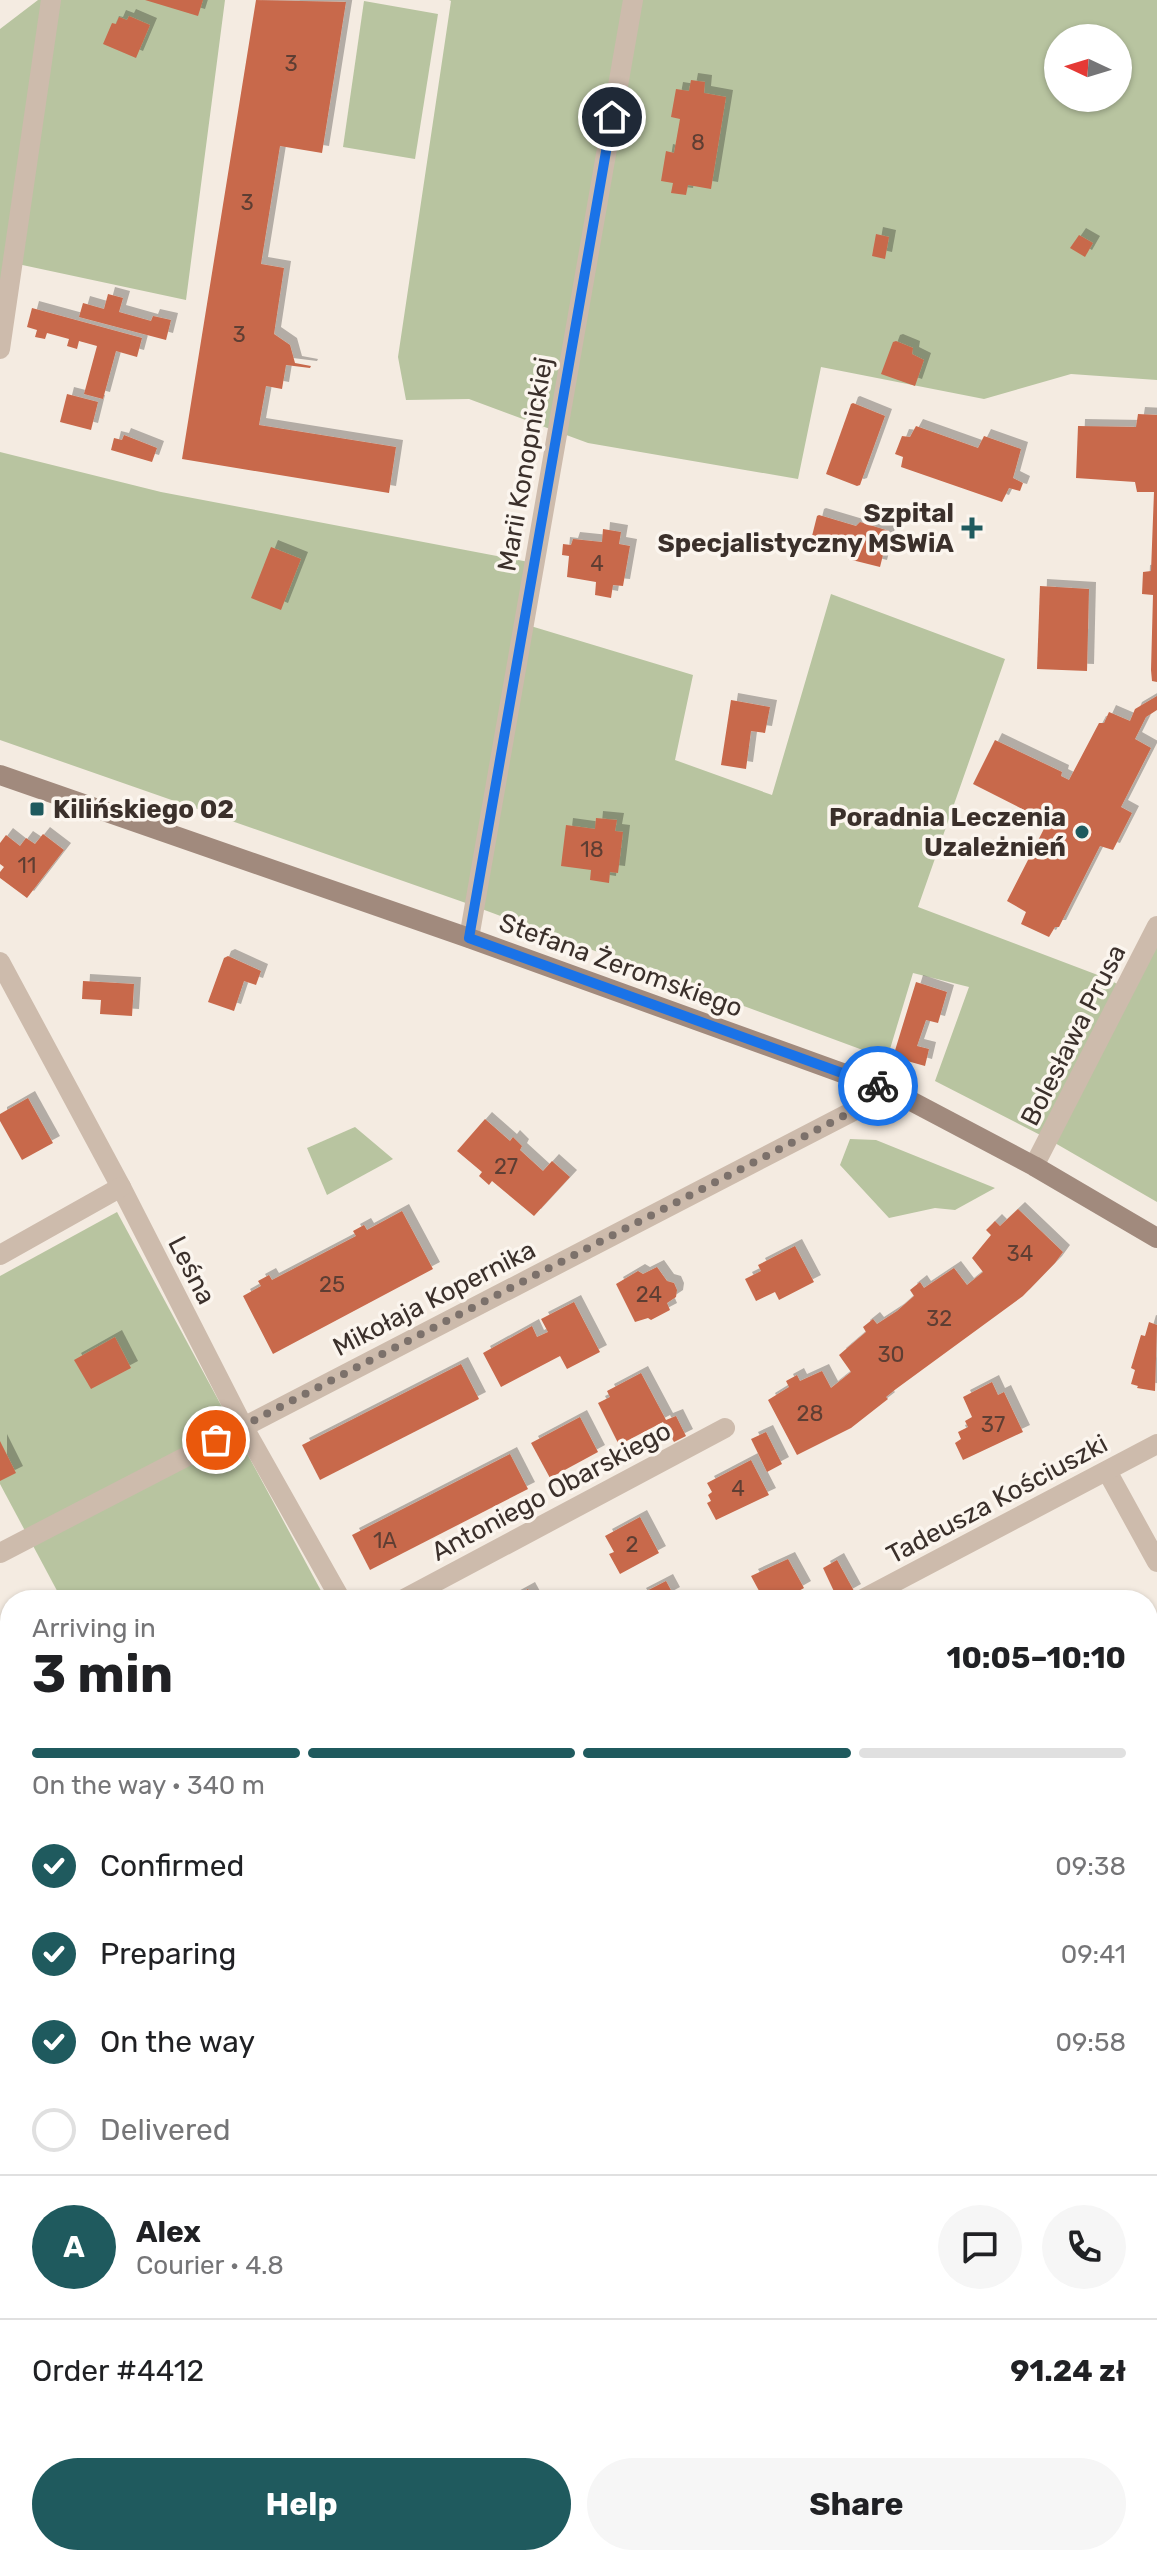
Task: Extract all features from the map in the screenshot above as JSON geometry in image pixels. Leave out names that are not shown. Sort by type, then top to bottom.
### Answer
[{"type":"main road","name":"Stefana Żeromskiego","points":[[0,775],[469,938],[892,1091],[1034,1166],[1157,1238]]},
{"type":"street","points":[[0,349],[51,0]]},
{"type":"street","name":"Marii Konopnickiej","points":[[469,938],[633,0]]},
{"type":"street","name":"Bolesława Prusa","points":[[1034,1166],[1157,926]]},
{"type":"street","name":"Leśna","points":[[0,962],[121,1187],[243,1426],[335,1590]]},
{"type":"street","name":"Mikołaja Kopernika","points":[[0,1553],[892,1091]]},
{"type":"street","points":[[0,1255],[121,1187]]},
{"type":"street","name":"Antoniego Obarskiego","points":[[421,1590],[725,1428]]},
{"type":"street","name":"Tadeusza Kościuszki","points":[[880,1590],[1157,1444]]},
{"type":"street","points":[[1107,1471],[1157,1562]]},
{"type":"green space","points":[[38,0],[225,0],[186,300],[13,263],[0,349],[0,29]]},
{"type":"green space","points":[[449,0],[1157,0],[1157,380],[1071,374],[984,399],[821,367],[798,479],[588,443],[469,399],[406,400],[398,357]]},
{"type":"green space","points":[[364,1],[438,14],[415,159],[343,147]]},
{"type":"green space","points":[[0,452],[161,492],[534,563],[524,624],[693,675],[675,760],[772,795],[831,594],[1005,659],[918,907],[1103,977],[1132,991],[1157,946],[1157,1202],[1048,1139],[935,1081],[969,987],[913,973],[887,1059],[463,902],[0,740]]},
{"type":"green space","points":[[355,1127],[393,1159],[327,1195],[307,1148]]},
{"type":"green space","points":[[850,1139],[876,1140],[995,1188],[955,1210],[935,1208],[889,1218],[840,1165]]},
{"type":"green space","points":[[117,1212],[321,1590],[57,1590],[0,1484],[0,1276]]},
{"type":"building","points":[[145,0],[203,0],[198,16]]},
{"type":"building","points":[[256,0],[346,2],[322,153],[280,146],[261,264],[284,268],[274,334],[290,345],[295,363],[311,366],[286,365],[282,389],[266,386],[259,425],[396,447],[389,493],[182,459]]},
{"type":"building","points":[[129,16],[150,25],[136,58],[103,44],[112,23],[116,24],[119,17],[127,20]]},
{"type":"building","points":[[691,80],[705,82],[704,93],[726,97],[711,189],[688,185],[686,195],[671,193],[673,183],[661,181],[666,151],[674,153],[680,119],[671,117],[676,89],[689,91]]},
{"type":"building","points":[[876,234],[889,237],[885,259],[872,256]]},
{"type":"building","points":[[1079,235],[1093,243],[1085,257],[1070,248]]},
{"type":"building","points":[[108,294],[123,298],[119,312],[151,321],[153,316],[171,320],[166,340],[79,317],[83,303],[104,309]]},
{"type":"building","points":[[32,308],[142,338],[137,357],[116,351],[103,399],[84,394],[97,346],[79,341],[77,349],[67,346],[69,339],[47,333],[45,339],[35,337],[37,330],[27,327]]},
{"type":"building","points":[[896,341],[913,348],[912,354],[924,360],[915,386],[881,374]]},
{"type":"building","points":[[67,394],[98,402],[91,430],[60,422]]},
{"type":"building","points":[[853,403],[885,416],[860,485],[857,486],[826,474]]},
{"type":"building","points":[[1138,414],[1157,415],[1157,682],[1152,681],[1151,670],[1153,595],[1142,594],[1143,572],[1151,571],[1154,492],[1137,492],[1135,482],[1076,478],[1078,426],[1136,427]]},
{"type":"building","points":[[916,426],[978,448],[984,436],[1021,449],[1013,478],[1023,483],[1020,491],[1009,488],[1002,502],[901,467],[903,457],[895,454],[902,436],[910,437]]},
{"type":"building","points":[[124,435],[157,448],[152,462],[111,450],[114,438],[122,440]]},
{"type":"building","points":[[819,515],[856,526],[860,522],[889,531],[880,567],[810,544]]},
{"type":"building","points":[[603,529],[621,532],[619,544],[630,546],[623,586],[613,585],[611,598],[595,595],[596,582],[567,577],[569,556],[562,555],[563,544],[571,545],[573,539],[602,542]]},
{"type":"building","points":[[271,547],[301,559],[281,610],[251,598]]},
{"type":"building","points":[[1040,586],[1089,589],[1087,671],[1037,669]]},
{"type":"building","name":"Poradnia Leczenia Uzależnień","points":[[1157,696],[1157,710],[1146,717],[1135,739],[1151,748],[1121,807],[1132,813],[1113,850],[1100,846],[1059,927],[1055,927],[1049,937],[1021,924],[1026,912],[1007,901],[1049,819],[1041,815],[1038,817],[973,784],[995,740],[1062,772],[1061,776],[1069,780],[1099,723],[1104,723],[1109,712],[1130,721],[1135,709]]},
{"type":"building","points":[[731,700],[770,707],[765,733],[751,731],[746,769],[721,765]]},
{"type":"building","points":[[596,818],[617,820],[615,831],[623,832],[618,873],[610,872],[609,883],[590,880],[591,870],[561,866],[566,825],[595,829]]},
{"type":"building","points":[[43,834],[64,850],[27,898],[0,878],[4,867],[0,864],[0,843],[6,835],[20,846],[26,838],[35,844]]},
{"type":"building","points":[[228,956],[261,971],[256,985],[244,981],[234,1011],[208,1002],[224,958]]},
{"type":"building","points":[[83,981],[134,984],[132,1016],[100,1014],[101,1000],[82,999]]},
{"type":"building","points":[[916,982],[947,992],[938,1023],[926,1020],[917,1046],[929,1049],[925,1066],[893,1057]]},
{"type":"building","points":[[28,1098],[53,1143],[22,1160],[0,1121],[0,1114]]},
{"type":"building","points":[[485,1119],[510,1141],[513,1137],[522,1146],[520,1150],[543,1171],[552,1161],[570,1177],[534,1216],[492,1181],[489,1185],[479,1176],[482,1172],[457,1151]]},
{"type":"building","points":[[1018,1209],[1063,1252],[1055,1263],[1023,1296],[896,1389],[851,1428],[797,1455],[768,1400],[789,1387],[786,1381],[797,1375],[800,1381],[822,1371],[831,1388],[851,1372],[839,1355],[866,1332],[863,1327],[873,1319],[877,1324],[914,1296],[910,1290],[920,1282],[924,1288],[954,1268],[967,1285],[983,1272],[972,1258],[991,1235],[986,1230],[995,1221],[1000,1226]]},
{"type":"building","points":[[402,1211],[433,1269],[273,1354],[243,1296],[261,1286],[258,1281],[269,1275],[272,1280],[356,1236],[353,1231],[364,1225],[367,1230]]},
{"type":"building","points":[[795,1246],[814,1282],[779,1300],[775,1292],[756,1301],[745,1279],[761,1271],[758,1265]]},
{"type":"building","points":[[657,1267],[667,1281],[674,1283],[676,1297],[667,1303],[670,1310],[651,1320],[635,1322],[616,1284],[638,1271],[643,1274]]},
{"type":"building","points":[[574,1302],[600,1352],[567,1369],[560,1356],[501,1387],[483,1353],[532,1326],[537,1337],[548,1332],[541,1319]]},
{"type":"building","points":[[1149,1322],[1157,1325],[1155,1391],[1131,1384],[1135,1370],[1131,1368],[1141,1335],[1145,1336]]},
{"type":"building","points":[[115,1337],[131,1368],[91,1389],[74,1360]]},
{"type":"building","points":[[461,1364],[479,1399],[320,1480],[302,1445]]},
{"type":"building","points":[[641,1373],[666,1420],[676,1416],[686,1436],[674,1442],[663,1422],[619,1445],[598,1403],[610,1397],[607,1391]]},
{"type":"building","points":[[992,1382],[998,1395],[1004,1392],[1023,1432],[963,1460],[955,1443],[961,1439],[958,1432],[968,1427],[965,1421],[972,1417],[963,1397]]},
{"type":"building","points":[[580,1417],[598,1452],[550,1478],[531,1443]]},
{"type":"building","points":[[766,1432],[782,1464],[767,1472],[751,1439]]},
{"type":"building","points":[[0,1441],[16,1473],[0,1481]]},
{"type":"building","points":[[510,1454],[528,1489],[370,1570],[352,1535]]},
{"type":"building","points":[[751,1460],[769,1495],[716,1520],[707,1503],[711,1501],[708,1495],[712,1492],[707,1483]]},
{"type":"building","points":[[640,1517],[659,1553],[620,1574],[609,1554],[614,1552],[605,1536]]},
{"type":"building","points":[[788,1559],[804,1588],[759,1590],[751,1576]]},
{"type":"building","points":[[837,1560],[853,1590],[833,1590],[823,1568]]},
{"type":"building","points":[[666,1581],[671,1590],[649,1590]]},
{"type":"way so far","points":[[216,1440],[892,1091],[878,1086]]},
{"type":"place","name":"Szpital Specjalistyczny MSWiA","points":[[972,528]]},
{"type":"place","name":"Kilińskiego 02","points":[[37,809]]},
{"type":"place","name":"Poradnia Leczenia Uzależnień","points":[[1082,832]]},
{"type":"route","points":[[612,117],[469,938],[878,1086]]}]
